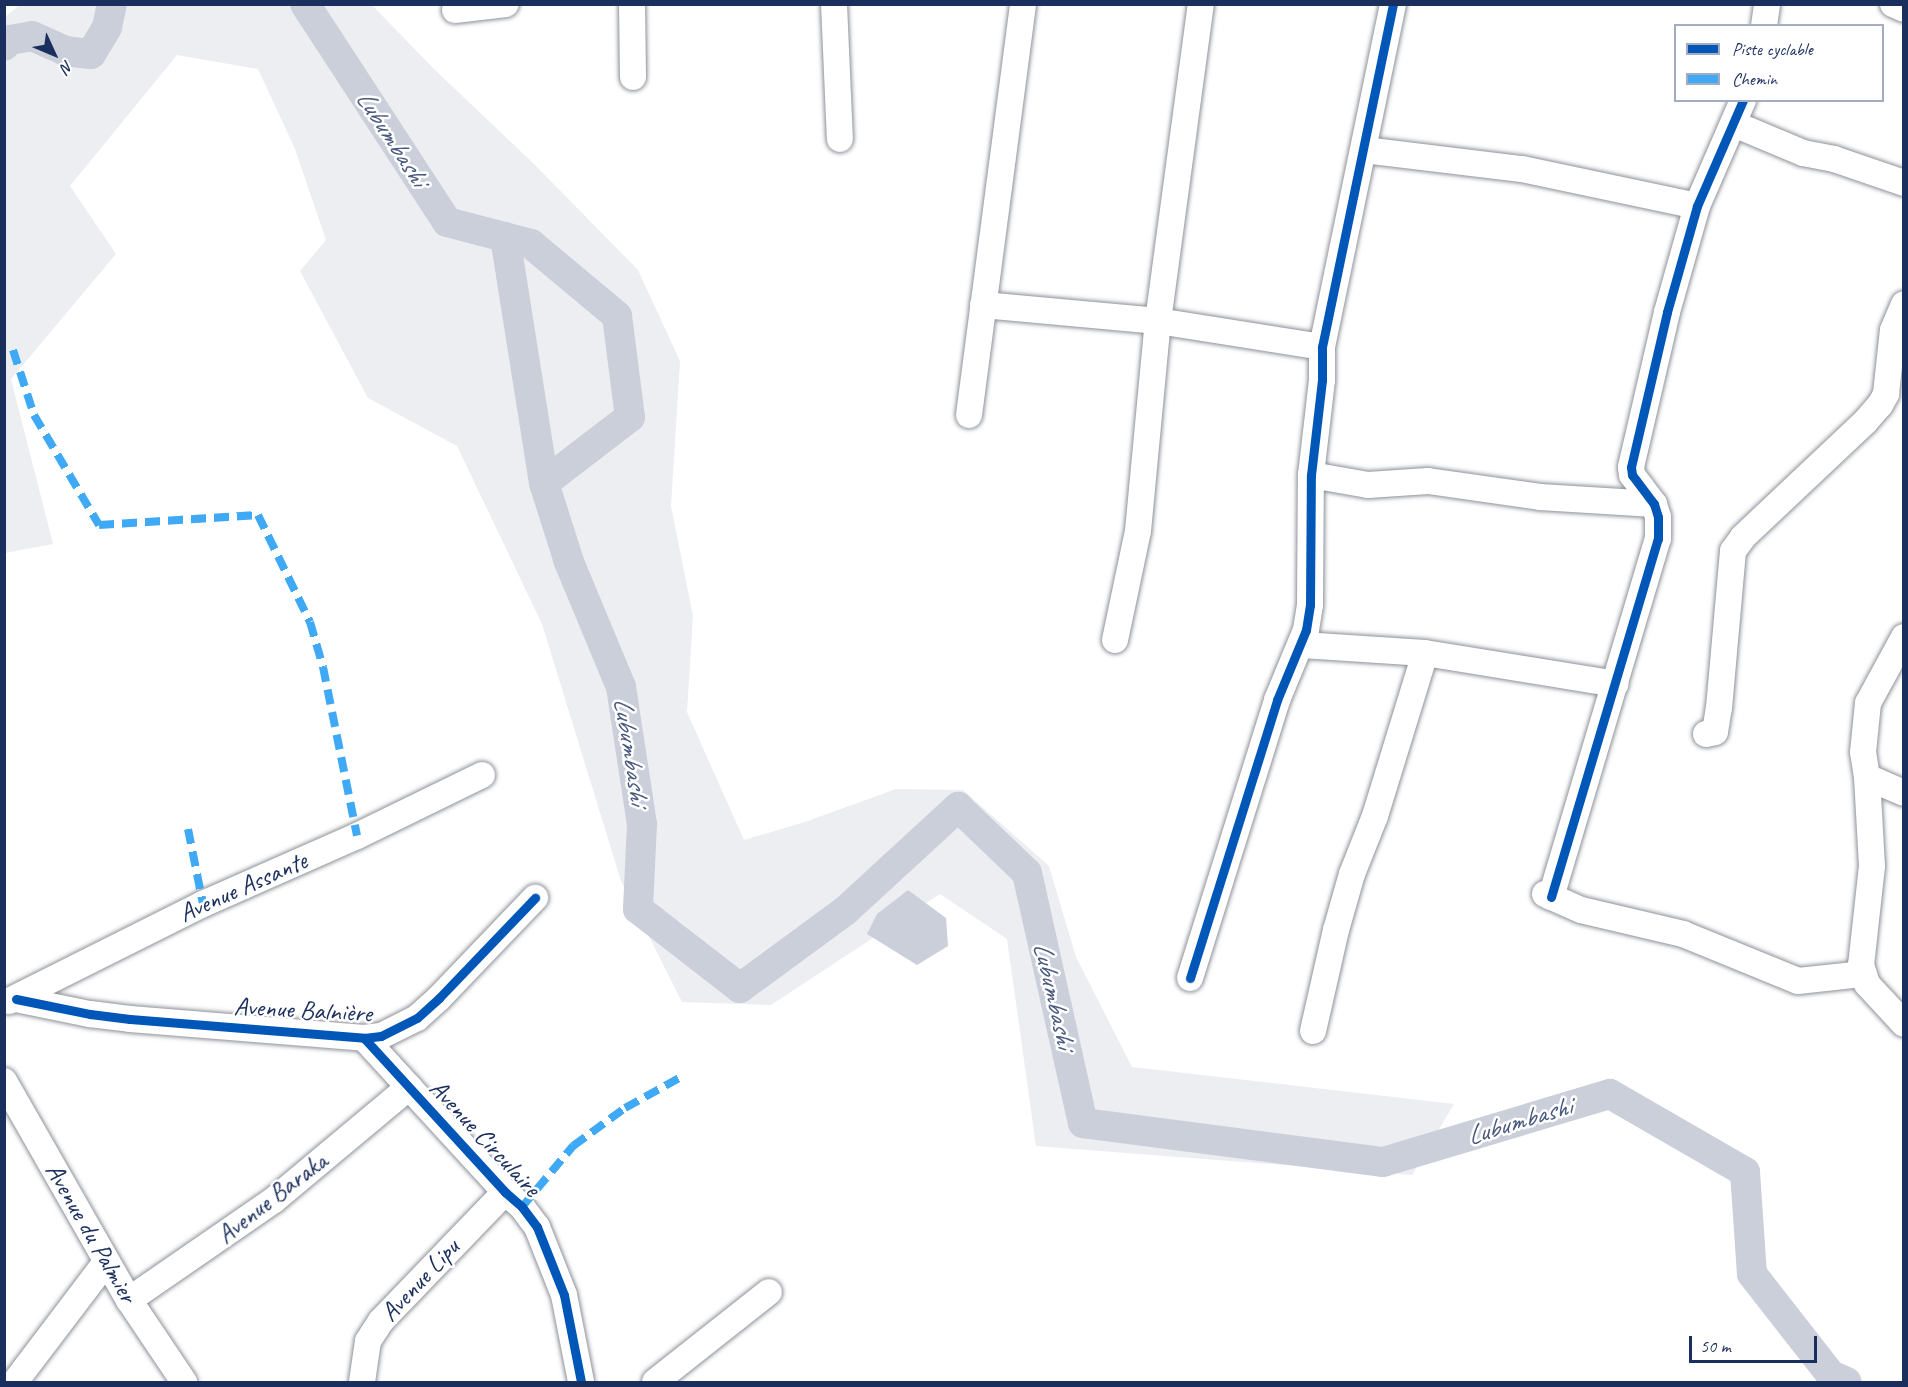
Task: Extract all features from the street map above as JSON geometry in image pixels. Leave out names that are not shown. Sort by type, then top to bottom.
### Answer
[{"type":"street","points":[[455,10],[506,4]]},
{"type":"street","points":[[632,4],[633,77]]},
{"type":"street","points":[[834,4],[840,139]]},
{"type":"street","points":[[969,415],[1023,4]]},
{"type":"street","points":[[1115,640],[1138,531],[1158,321],[1201,4]]},
{"type":"street","points":[[1190,978],[1277,700],[1302,645],[1311,605],[1311,475],[1322,380],[1322,347],[1393,4]]},
{"type":"street","points":[[1764,24],[1767,4]]},
{"type":"street","points":[[1893,4],[1904,9]]},
{"type":"street","points":[[1742,102],[1697,206],[1667,312],[1633,453],[1632,476],[1654,504],[1659,528],[1656,548],[1616,684],[1548,896],[1581,910],[1683,934],[1798,981],[1862,974]]},
{"type":"street","points":[[1734,124],[1803,153],[1834,159],[1904,183]]},
{"type":"street","points":[[1364,150],[1522,169],[1697,206]]},
{"type":"street","points":[[1706,734],[1715,732],[1719,708],[1733,551],[1743,537],[1895,395],[1893,330],[1904,304]]},
{"type":"street","points":[[983,305],[1158,321],[1322,347]]},
{"type":"street","points":[[1311,475],[1368,485],[1428,481],[1540,497],[1654,504]]},
{"type":"street","points":[[1904,637],[1868,703],[1863,752],[1867,777],[1872,866],[1861,958],[1862,974],[1867,984],[1904,1024]]},
{"type":"street","points":[[1302,645],[1425,653],[1616,684]]},
{"type":"street","points":[[1313,1031],[1352,874],[1375,816],[1425,653]]},
{"type":"street","name":"Avenue Assante","points":[[10,1001],[193,909],[357,836],[482,775]]},
{"type":"street","points":[[1867,777],[1904,793]]},
{"type":"street","name":"Avenue Balnière","points":[[10,1001],[130,1019],[364,1038],[395,1031],[417,1018],[460,979],[535,898]]},
{"type":"street","name":"Avenue Circulaire","points":[[364,1038],[532,1220],[548,1251],[564,1294],[581,1383]]},
{"type":"street","name":"Avenue du Palmier","points":[[4,1081],[106,1262],[184,1383]]},
{"type":"street","name":"Avenue Baraka","points":[[129,1300],[274,1200],[409,1087]]},
{"type":"street","name":"Avenue Lipu","points":[[362,1383],[368,1341],[381,1321],[505,1192]]},
{"type":"street","points":[[15,1383],[106,1262]]},
{"type":"street","points":[[655,1383],[769,1292]]},
{"type":"shaded area","points":[[21,4],[372,5],[638,270],[680,361],[671,506],[693,616],[687,712],[744,840],[805,822],[896,789],[963,790],[1049,866],[1076,957],[1132,1067],[1454,1104],[1412,1175],[1036,1146],[1007,939],[940,894],[771,1005],[682,1002],[621,881],[542,624],[457,446],[368,398],[300,271],[326,240],[295,149],[258,69],[177,55],[70,186],[116,254],[11,379],[53,544],[5,553],[5,17]]},
{"type":"shaded area","points":[[908,890],[946,918],[948,946],[917,965],[867,934],[877,914]]},
{"type":"waterway","name":"Lubumbashi","points":[[4,46],[10,40],[32,36],[65,51],[91,54],[107,27],[112,4]]},
{"type":"waterway","name":"Lubumbashi","points":[[305,4],[447,222],[531,244],[617,316],[630,417],[544,483],[569,562],[621,687],[642,824],[638,909],[740,988],[845,911],[958,807],[1027,873],[1083,1123],[1383,1162],[1610,1094],[1745,1172],[1752,1274],[1831,1375],[1847,1382]]},
{"type":"waterway","name":"Lubumbashi","points":[[505,237],[544,483]]},
{"type":"marked path","points":[[13,350],[34,415],[99,525],[258,515],[310,622],[323,667],[357,836]]},
{"type":"marked path","points":[[188,829],[203,904]]},
{"type":"marked path","points":[[522,1207],[573,1146],[625,1108],[683,1076]]},
{"type":"cycle path","points":[[1190,978],[1277,700],[1306,630],[1310,605],[1311,475],[1322,380],[1322,347],[1393,4]]},
{"type":"cycle path","points":[[1551,897],[1658,539],[1658,517],[1654,504],[1632,475],[1631,467],[1667,312],[1697,206],[1742,102]]},
{"type":"cycle path","points":[[16,999],[90,1014],[130,1019],[364,1038],[381,1036],[417,1018],[535,898]]},
{"type":"cycle path","points":[[364,1038],[505,1192],[522,1207],[537,1227],[564,1295],[581,1382]]}]
